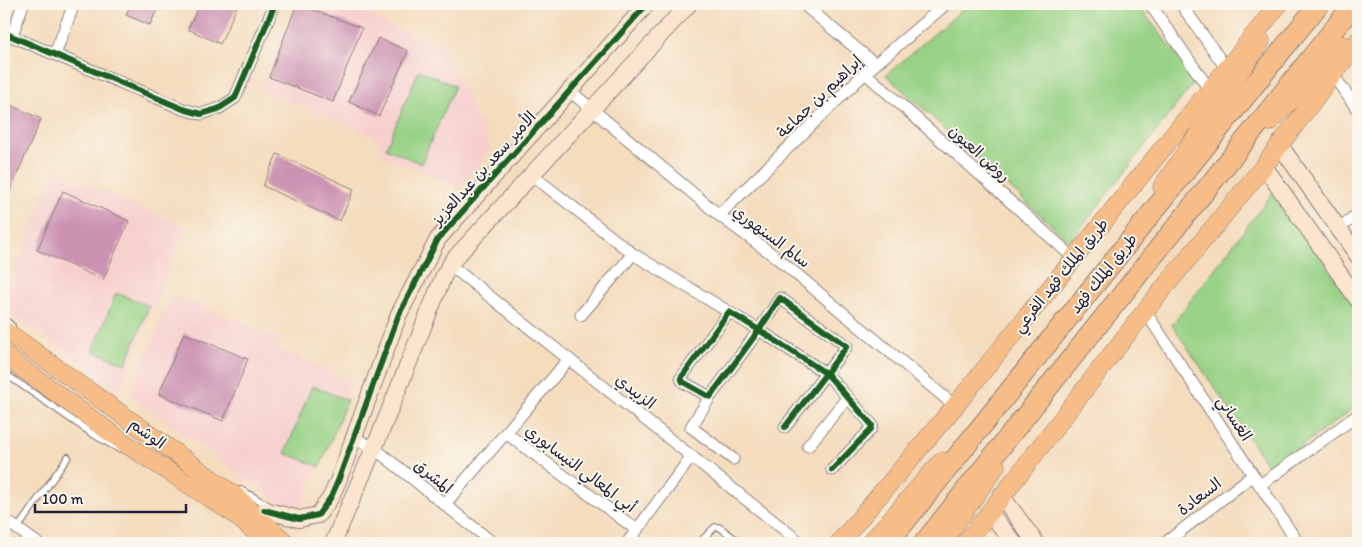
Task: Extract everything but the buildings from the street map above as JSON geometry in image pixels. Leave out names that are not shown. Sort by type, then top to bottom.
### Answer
[{"type":"highway","name":"طريق الملك فهد","points":[[888,543],[1051,337],[1320,4]]},
{"type":"highway","name":"طريق الملك فهد","points":[[924,543],[1354,4]]},
{"type":"main road","name":"طريق الملك فهد الفرعي","points":[[839,543],[955,406],[1279,4]]},
{"type":"main road","points":[[1101,277],[1286,4]]},
{"type":"main road","points":[[1202,193],[1358,30]]},
{"type":"main road","points":[[966,543],[990,513],[1001,495],[1145,311],[1264,166],[1358,41]]},
{"type":"main road","name":"الوشم","points":[[11,330],[154,438],[237,492],[286,543]]},
{"type":"main road","points":[[870,543],[1051,337]]},
{"type":"main road","points":[[942,543],[1075,353]]},
{"type":"main road","name":"الوشم","points":[[4,355],[126,444],[233,513],[268,543]]},
{"type":"main road","points":[[135,414],[154,438]]},
{"type":"main road","points":[[200,492],[253,543]]},
{"type":"main road","points":[[237,492],[264,510],[300,543]]},
{"type":"street","points":[[23,4],[8,34],[183,109],[201,114],[218,109],[235,98],[275,4]]},
{"type":"street","points":[[55,54],[74,4]]},
{"type":"street","name":"الأمير سعد بن عبدالعزيز","points":[[264,510],[299,519],[318,515],[331,497],[399,314],[438,239],[647,4]]},
{"type":"street","points":[[333,543],[374,448],[444,275],[450,265],[689,4]]},
{"type":"street","points":[[803,4],[875,64]]},
{"type":"street","name":"إبراهيم بن جماعة","points":[[719,215],[931,8],[946,4]]},
{"type":"street","points":[[1150,4],[1209,89]]},
{"type":"street","points":[[1181,4],[1226,68]]},
{"type":"street","name":"روض العيون","points":[[865,73],[1074,258]]},
{"type":"street","points":[[1333,75],[1358,110]]},
{"type":"street","name":"سالم السنهوري","points":[[570,91],[719,215],[777,258],[955,406]]},
{"type":"street","points":[[1279,144],[1358,256]]},
{"type":"street","points":[[1264,166],[1358,300]]},
{"type":"street","points":[[532,174],[633,254],[759,330],[827,374],[872,425],[871,429],[832,470]]},
{"type":"street","points":[[1339,228],[1358,214]]},
{"type":"street","points":[[581,314],[633,254]]},
{"type":"street","name":"الزبيدي","points":[[450,265],[801,543]]},
{"type":"street","points":[[733,459],[692,427],[710,397],[777,302],[783,299],[846,345],[846,349],[785,427]]},
{"type":"street","name":"الغساني","points":[[1145,311],[1298,543]]},
{"type":"street","points":[[710,397],[683,382],[681,378],[729,312]]},
{"type":"street","points":[[445,504],[570,359]]},
{"type":"street","points":[[808,446],[847,398]]},
{"type":"street","name":"السعادة","points":[[1165,543],[1256,480],[1358,415]]},
{"type":"street","name":"أبي المعالي النيسابوري","points":[[506,433],[637,530]]},
{"type":"street","name":"المشرق","points":[[353,437],[374,448],[493,543]]},
{"type":"street","points":[[627,543],[692,456]]},
{"type":"street","points":[[1001,495],[1036,543]]},
{"type":"street","points":[[990,513],[1014,543]]},
{"type":"street","points":[[4,518],[36,543]]},
{"type":"lane","points":[[4,319],[11,330]]},
{"type":"lane","points":[[4,373],[91,433],[200,492]]},
{"type":"lane","points":[[17,528],[68,457]]},
{"type":"lane","points":[[237,492],[287,516]]},
{"type":"lane","points":[[699,543],[715,527],[719,527],[742,543]]},
{"type":"shaded area","points":[[296,4],[341,4],[444,49],[492,150],[458,187],[384,156],[376,137],[260,89]]},
{"type":"shaded area","points":[[55,170],[185,227],[120,391],[4,308],[4,297]]},
{"type":"shaded area","points":[[172,295],[280,338],[276,348],[351,380],[302,506],[287,508],[129,395]]},
{"type":"green space","points":[[969,4],[1137,4],[1196,80],[1070,242],[886,75]]},
{"type":"green space","points":[[419,70],[455,86],[421,164],[386,148]]},
{"type":"green space","points":[[1274,191],[1358,311],[1358,405],[1270,469],[1172,325]]},
{"type":"green space","points":[[116,293],[149,306],[126,364],[93,351]]},
{"type":"green space","points":[[312,386],[347,400],[320,467],[285,453]]},
{"type":"cycle path","points":[[4,33],[183,109],[201,114],[218,109],[235,98],[275,4]]},
{"type":"cycle path","points":[[264,510],[299,519],[318,515],[331,497],[338,481],[399,314],[438,239],[647,4]]},
{"type":"cycle path","points":[[785,427],[847,346],[780,298],[759,330],[729,312],[681,378],[683,382],[710,397],[759,330],[827,374],[872,425],[871,429],[832,470]]}]
